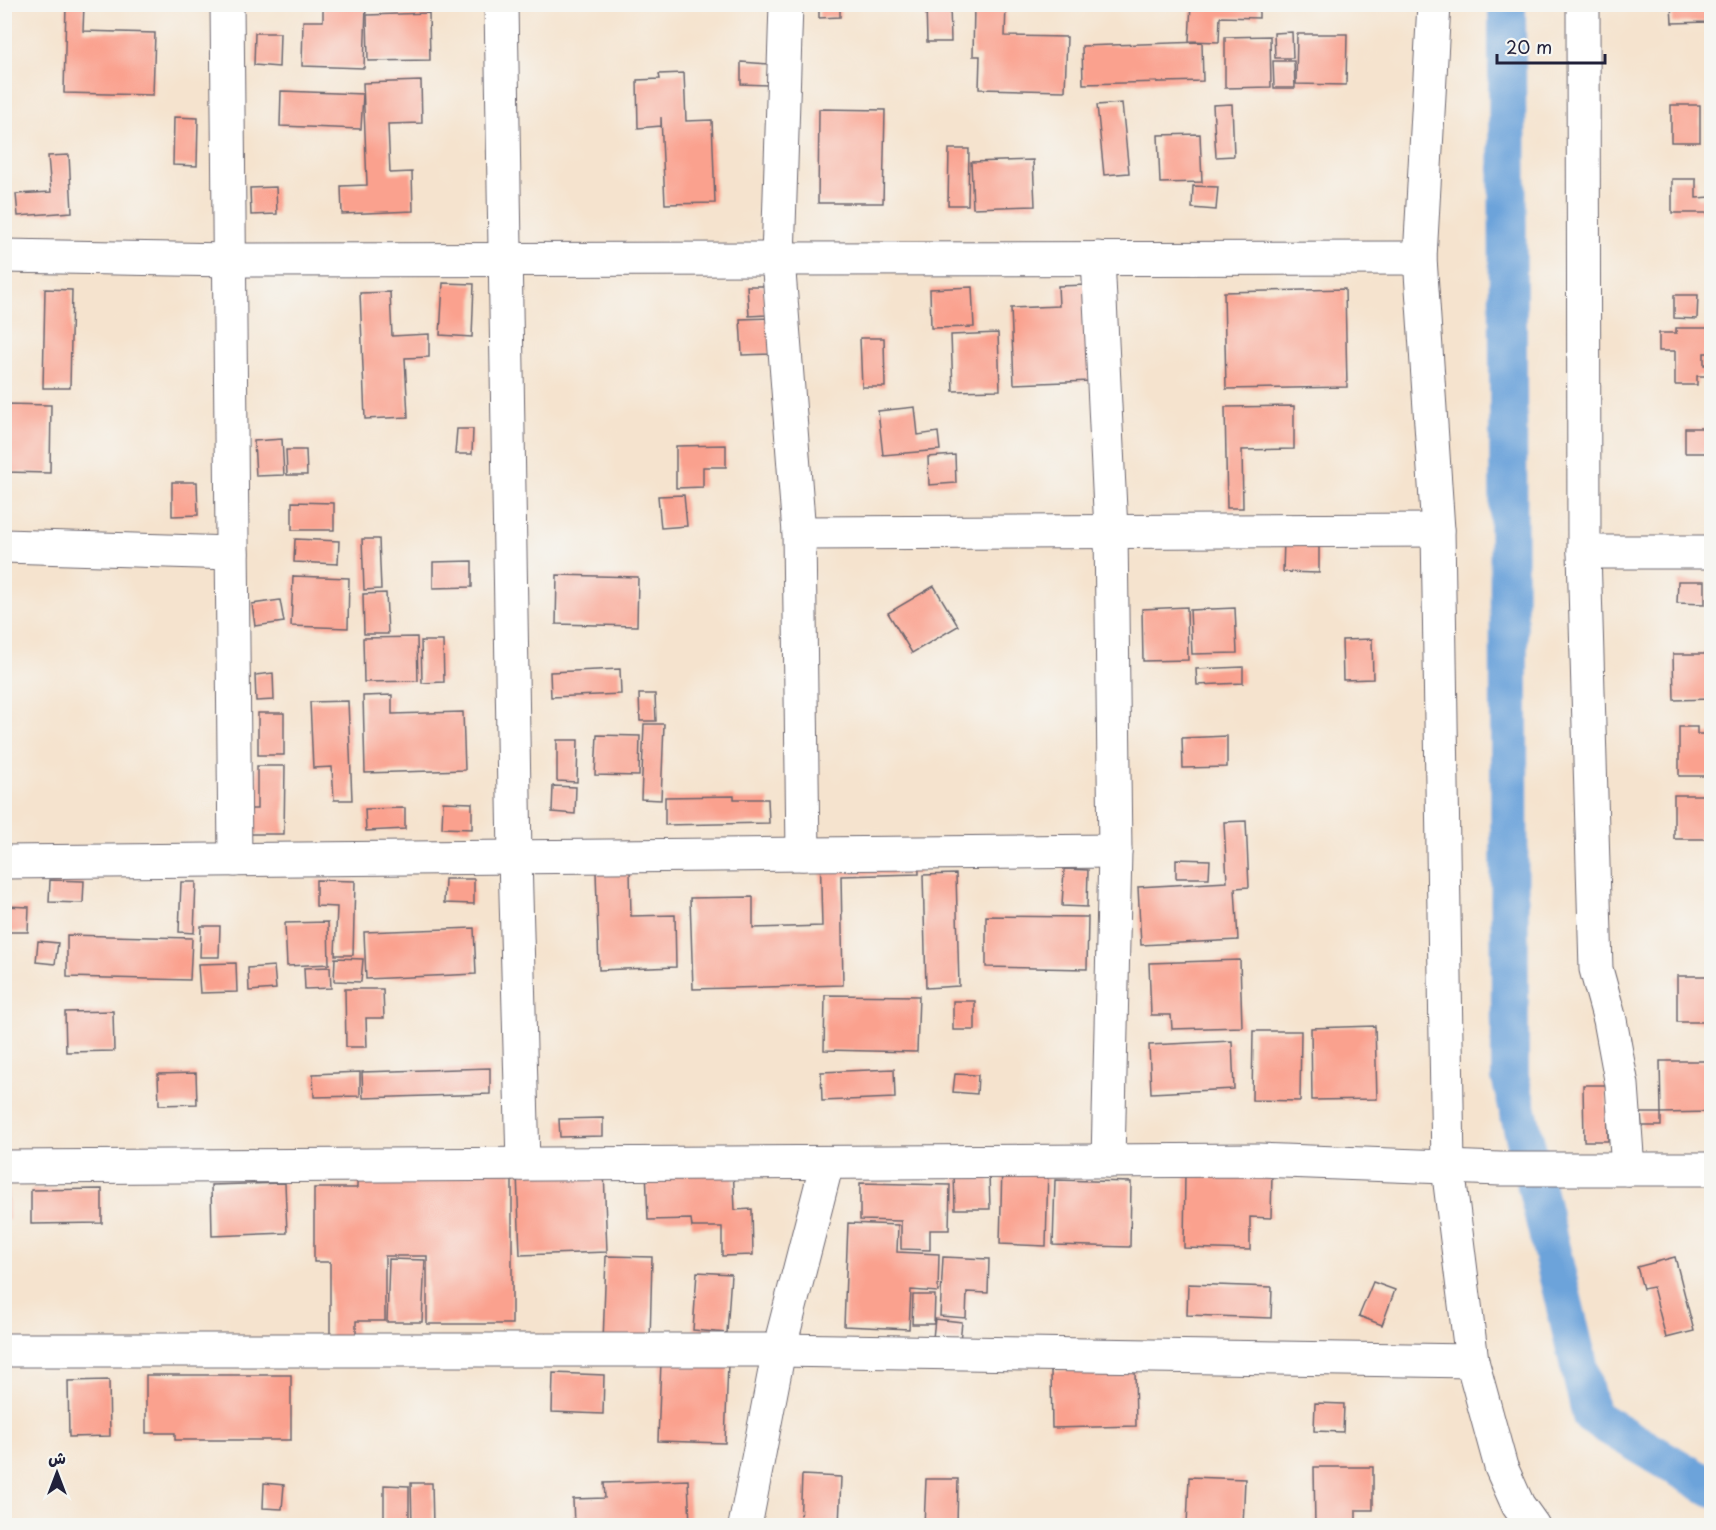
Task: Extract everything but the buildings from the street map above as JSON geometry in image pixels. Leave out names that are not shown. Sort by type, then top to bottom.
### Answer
[{"type":"street","points":[[227,4],[235,860]]},
{"type":"street","points":[[501,4],[515,857],[523,1164]]},
{"type":"street","points":[[786,4],[778,259],[799,533],[803,854]]},
{"type":"street","points":[[1434,4],[1420,258],[1438,530],[1448,1167],[1472,1361],[1501,1467],[1518,1505],[1533,1526]]},
{"type":"street","points":[[1583,4],[1584,552],[1596,969],[1610,1020],[1622,1086],[1628,1169]]},
{"type":"street","points":[[4,256],[230,260],[1420,258]]},
{"type":"street","points":[[1098,258],[1111,531],[1115,851],[1108,1161]]},
{"type":"street","points":[[799,533],[1438,530]]},
{"type":"street","points":[[4,546],[232,554]]},
{"type":"street","points":[[1584,552],[1712,552]]},
{"type":"street","points":[[4,862],[1115,851]]},
{"type":"street","points":[[4,1167],[1259,1160],[1500,1169],[1712,1169]]},
{"type":"street","points":[[745,1526],[780,1350],[827,1163]]},
{"type":"street","points":[[4,1350],[780,1350],[1472,1361]]},
{"type":"waterway","points":[[1507,4],[1510,1077],[1591,1416],[1712,1488]]}]
